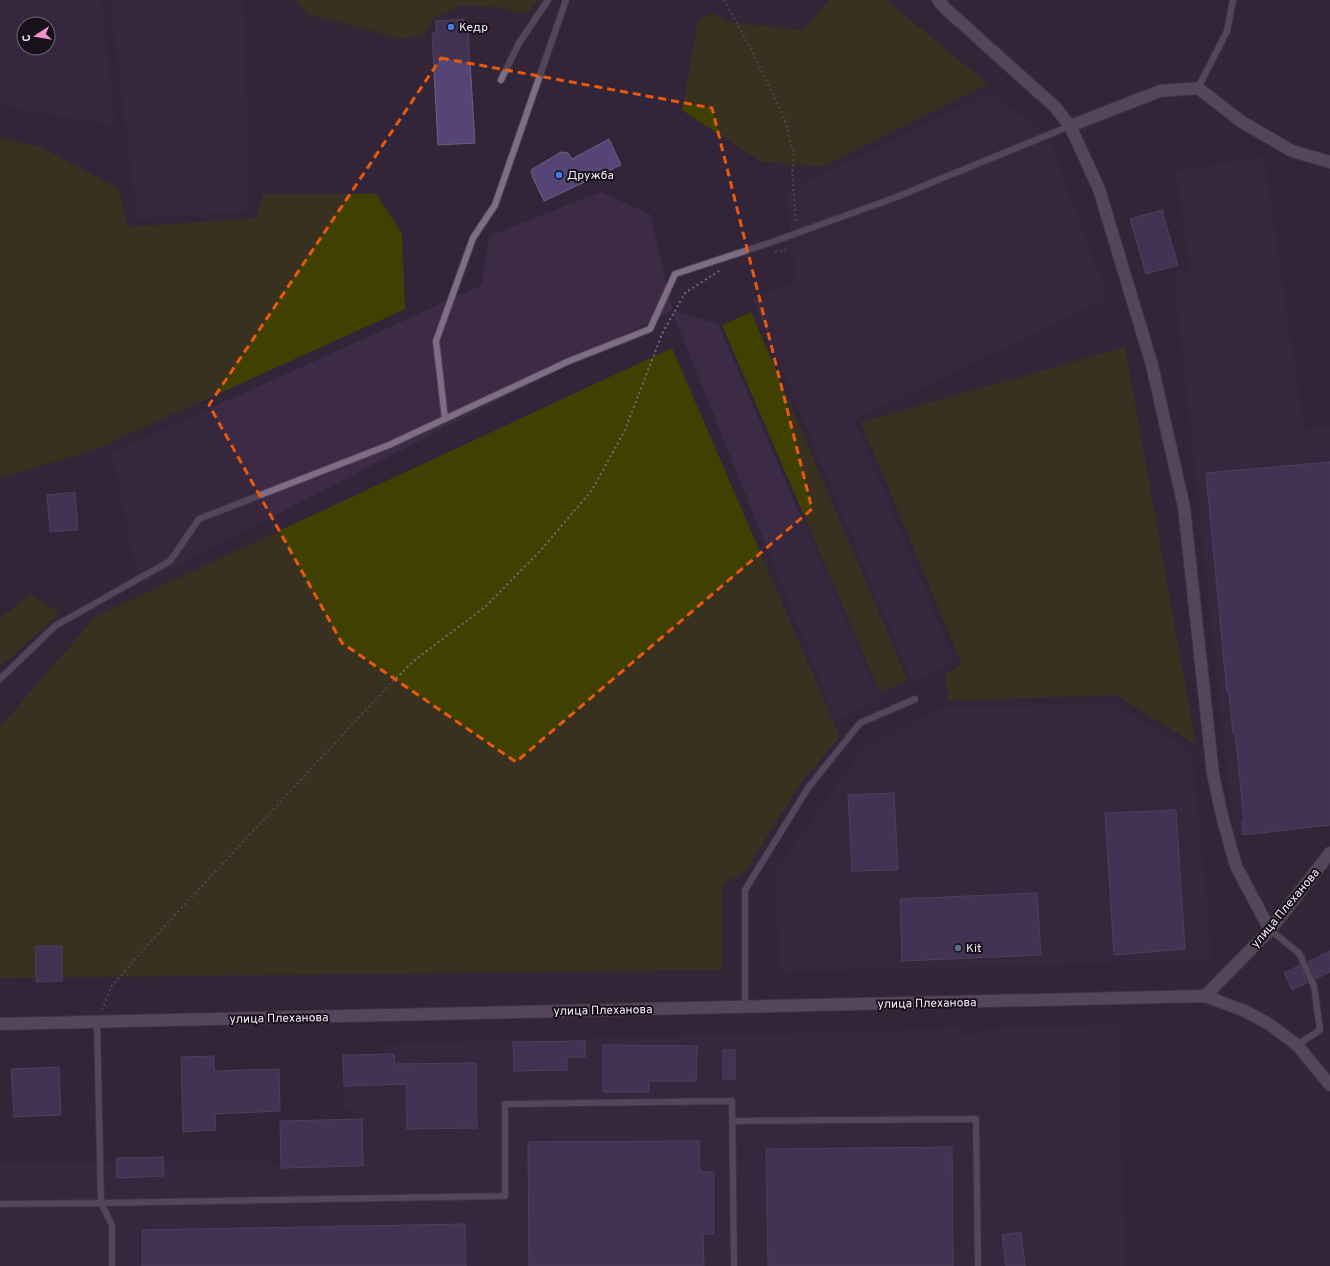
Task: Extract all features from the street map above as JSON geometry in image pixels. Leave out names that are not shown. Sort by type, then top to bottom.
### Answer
[{"type":"street","points":[[938,0],[946,9],[1055,107],[1070,126],[1099,189],[1152,364],[1184,507],[1213,774],[1222,816],[1236,866],[1270,930]]},
{"type":"street","points":[[1070,126],[1160,91],[1198,88],[1242,122],[1292,151],[1330,162]]},
{"type":"street","name":"улица Плеханова","points":[[1205,996],[1270,930],[1324,864],[1330,852]]},
{"type":"street","name":"улица Плеханова","points":[[0,1024],[1205,996],[1251,1014],[1269,1024],[1297,1044],[1330,1085]]},
{"type":"lane","points":[[501,80],[519,43],[548,0]]},
{"type":"lane","points":[[445,419],[436,341],[473,238],[495,205],[566,0]]},
{"type":"lane","points":[[1198,88],[1227,30],[1233,0]]},
{"type":"lane","points":[[0,679],[55,626],[170,561],[199,519],[389,445],[569,361],[650,328],[675,274],[894,198],[1070,126]]},
{"type":"lane","points":[[746,1007],[745,890],[808,788],[860,723],[915,699]]},
{"type":"lane","points":[[1270,930],[1299,954],[1314,986],[1320,1030],[1297,1044]]},
{"type":"lane","points":[[97,1022],[101,1203],[112,1225],[112,1266]]},
{"type":"lane","points":[[0,1204],[505,1196],[505,1104],[732,1101],[734,1266]]},
{"type":"lane","points":[[732,1122],[976,1120],[978,1266]]},
{"type":"path","points":[[724,0],[753,53],[784,117],[794,154],[792,174],[796,233],[785,250],[772,252]]},
{"type":"path","points":[[97,1022],[111,987],[161,930],[390,684],[416,659],[485,607],[541,550],[592,490],[625,430],[662,334],[685,293],[727,266]]},
{"type":"highlighted area","points":[[441,58],[712,108],[812,509],[516,762],[342,643],[209,405]]},
{"type":"shaded area","points":[[0,0],[101,0],[115,126],[0,105]]},
{"type":"shaded area","points":[[110,0],[243,0],[250,211],[137,219]]},
{"type":"shaded area","points":[[295,0],[537,0],[529,12],[514,12],[501,7],[459,6],[433,19],[424,35],[402,39],[307,14]]},
{"type":"shaded area","points":[[830,0],[886,0],[988,84],[822,167],[760,161],[682,110],[698,20],[713,13],[729,22],[802,30]]},
{"type":"shaded area","points":[[990,93],[1047,134],[1108,298],[854,420],[955,663],[912,681],[753,299],[796,281],[787,192]]},
{"type":"shaded area","points":[[0,138],[40,147],[118,188],[129,227],[256,218],[263,194],[376,194],[402,233],[405,309],[94,450],[0,478]]},
{"type":"shaded area","points":[[1264,157],[1304,429],[1330,427],[1330,824],[1234,836],[1174,273],[1190,270],[1176,171]]},
{"type":"shaded area","points":[[601,192],[650,214],[673,311],[718,324],[880,701],[836,720],[672,311],[139,585],[112,453],[482,285],[489,236]]},
{"type":"shaded area","points":[[751,312],[908,681],[880,692],[722,325]]},
{"type":"shaded area","points":[[1125,347],[1196,745],[1116,695],[949,701],[945,675],[962,664],[861,422]]},
{"type":"shaded area","points":[[672,348],[840,737],[802,781],[744,873],[723,884],[722,970],[0,978],[0,727],[96,616]]},
{"type":"shaded area","points":[[30,595],[60,612],[0,667],[0,618]]},
{"type":"shaded area","points":[[1115,704],[1192,752],[1212,959],[780,972],[775,872],[864,748],[943,708]]},
{"type":"shaded area","points":[[1118,1025],[1125,1266],[0,1266],[0,1164],[263,1159],[282,1168],[363,1166],[362,1119],[344,1106],[343,1055],[382,1054],[382,1045],[535,1039],[758,1035],[959,1028],[963,1036],[975,1036],[983,1029]]},
{"type":"building","points":[[463,19],[468,31],[475,143],[438,145],[432,34],[436,32],[436,21]]},
{"type":"building","points":[[609,139],[621,165],[544,201],[533,178],[531,170],[561,152],[568,153],[572,159]]},
{"type":"building","points":[[1162,210],[1178,265],[1146,274],[1130,219]]},
{"type":"building","points":[[1330,462],[1330,825],[1243,835],[1242,822],[1244,822],[1240,781],[1235,733],[1233,733],[1229,693],[1227,693],[1206,473]]},
{"type":"building","points":[[75,492],[78,530],[50,532],[47,495]]},
{"type":"building","points":[[894,793],[898,870],[852,871],[848,795]]},
{"type":"building","points":[[1176,810],[1185,949],[1114,955],[1105,813]]},
{"type":"building","points":[[1037,893],[1041,955],[902,961],[900,899]]},
{"type":"building","points":[[36,946],[62,946],[62,981],[36,982]]},
{"type":"building","points":[[1330,951],[1330,972],[1316,979],[1308,962]]},
{"type":"building","points":[[1300,965],[1307,983],[1292,990],[1284,973]]},
{"type":"building","points":[[585,1041],[585,1057],[567,1057],[567,1070],[514,1071],[513,1042]]},
{"type":"building","points":[[603,1045],[697,1046],[696,1081],[649,1081],[649,1092],[603,1092]]},
{"type":"building","points":[[723,1050],[735,1050],[735,1079],[723,1079]]},
{"type":"building","points":[[394,1054],[395,1064],[476,1063],[477,1128],[407,1129],[406,1084],[344,1086],[343,1055]]},
{"type":"building","points":[[214,1056],[214,1071],[279,1069],[280,1111],[215,1114],[216,1130],[183,1132],[181,1057]]},
{"type":"building","points":[[59,1067],[61,1115],[14,1117],[11,1069]]},
{"type":"building","points":[[362,1119],[363,1166],[281,1168],[280,1121]]},
{"type":"building","points":[[699,1141],[700,1172],[714,1172],[714,1234],[703,1234],[704,1266],[529,1266],[528,1142]]},
{"type":"building","points":[[952,1147],[953,1266],[768,1266],[766,1149]]},
{"type":"building","points":[[163,1157],[164,1176],[117,1178],[116,1158]]},
{"type":"building","points":[[465,1224],[466,1266],[142,1266],[142,1230]]},
{"type":"building","points":[[1021,1232],[1025,1266],[1006,1266],[1002,1235]]},
{"type":"place","name":"Кедр","points":[[451,27]]},
{"type":"place","name":"Дружба","points":[[559,175]]},
{"type":"place","name":"Kit","points":[[958,948]]}]
